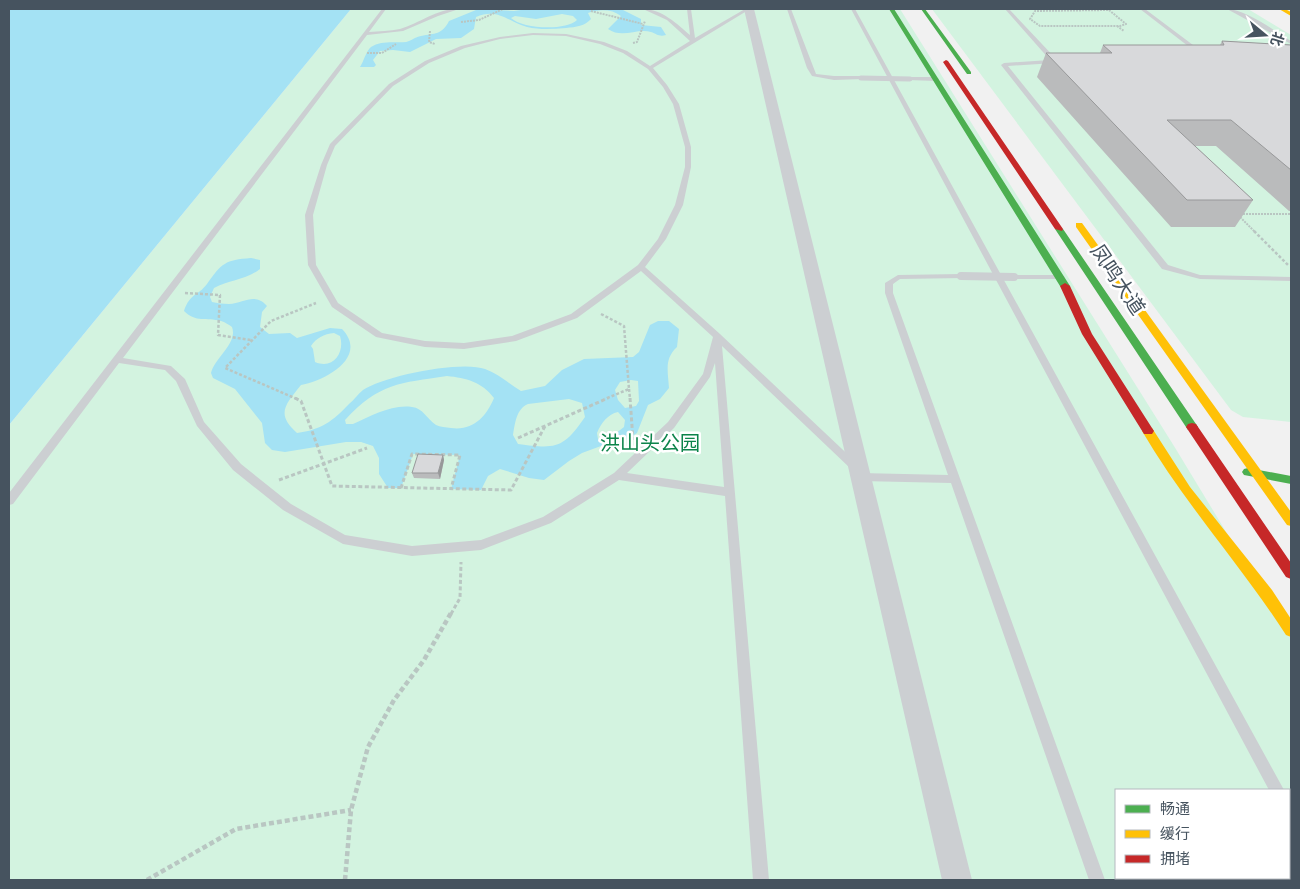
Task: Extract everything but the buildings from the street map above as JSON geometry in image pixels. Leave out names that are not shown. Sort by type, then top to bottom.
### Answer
[{"type":"main road","points":[[891,9],[1061,277],[1087,334],[1186,490],[1267,594],[1291,631]]},
{"type":"main road","name":"凤鸣大道","points":[[910,9],[1231,469],[1237,491],[1291,573]]},
{"type":"main road","points":[[923,9],[975,81]]},
{"type":"main road","points":[[1282,9],[1291,14]]},
{"type":"main road","name":"凤鸣大道","points":[[1074,218],[1291,521]]},
{"type":"main road","points":[[1231,469],[1291,480]]},
{"type":"main road","points":[[1237,491],[1291,503]]},
{"type":"street","points":[[748,9],[957,880]]},
{"type":"lane","points":[[9,501],[384,9]]},
{"type":"lane","points":[[365,34],[401,30],[436,15],[457,9]]},
{"type":"lane","points":[[645,9],[669,19],[693,41]]},
{"type":"lane","points":[[690,9],[693,41]]},
{"type":"lane","points":[[650,68],[748,9]]},
{"type":"lane","points":[[789,9],[814,75],[834,78],[936,78]]},
{"type":"lane","points":[[853,9],[1276,789]]},
{"type":"lane","points":[[1007,9],[1054,60]]},
{"type":"lane","points":[[1142,9],[1200,54],[1209,54]]},
{"type":"lane","points":[[1228,9],[1249,18],[1291,44]]},
{"type":"lane","points":[[533,34],[566,35],[616,49],[650,68],[666,86],[676,104],[688,147],[688,167],[679,205],[662,239],[641,267],[574,316],[513,339],[464,346],[424,344],[379,334],[335,305],[312,265],[309,215],[332,145],[391,84],[427,62],[453,51],[500,38],[533,34]]},
{"type":"lane","points":[[1062,60],[1004,65],[1165,267],[1200,278],[1291,279]]},
{"type":"lane","points":[[641,267],[860,473],[955,479]]},
{"type":"lane","points":[[1061,277],[898,277],[889,283],[889,293],[1097,880]]},
{"type":"lane","points":[[116,360],[168,368],[180,378],[200,424],[237,467],[287,506],[344,539],[412,551],[481,545],[547,520],[618,476],[672,425],[707,375],[716,336]]},
{"type":"lane","points":[[716,336],[761,880]]},
{"type":"lane","points":[[618,476],[729,492]]},
{"type":"path","points":[[456,23],[479,20],[503,9]]},
{"type":"path","points":[[601,9],[605,15]]},
{"type":"path","points":[[1109,9],[1126,24],[1117,26],[1040,26],[1030,20],[1035,12],[1109,9]]},
{"type":"path","points":[[591,11],[644,24]]},
{"type":"path","points":[[616,49],[636,42],[646,18],[661,15]]},
{"type":"path","points":[[1117,26],[1124,31]]},
{"type":"path","points":[[430,27],[430,42],[453,51]]},
{"type":"path","points":[[1291,214],[1237,214],[1291,268]]},
{"type":"path","points":[[168,292],[220,295],[218,335],[252,340]]},
{"type":"path","points":[[331,298],[271,321],[225,368],[301,401],[332,486],[512,490],[545,426]]},
{"type":"path","points":[[587,306],[624,326],[635,460]]},
{"type":"path","points":[[518,438],[629,389]]},
{"type":"path","points":[[262,487],[367,448]]},
{"type":"path","points":[[401,488],[412,454],[460,455],[451,489]]},
{"type":"path","points":[[345,880],[351,810],[368,747],[394,700],[424,660],[460,598],[461,546]]},
{"type":"path","points":[[147,880],[236,829],[351,810]]},
{"type":"green space","name":"洪山头公园","points":[[351,9],[900,9],[1174,446],[1291,639],[1291,880],[9,880],[9,425]]},
{"type":"green space","points":[[932,9],[1248,9],[1291,35],[1291,422],[1243,417],[1231,410]]},
{"type":"water","points":[[9,9],[351,9],[9,425]]},
{"type":"water","points":[[621,9],[641,19],[641,25],[661,27],[666,35],[646,31],[613,32],[608,29],[621,16],[605,10],[588,13],[591,19],[580,26],[551,29],[527,27],[497,14],[484,14],[476,17],[474,29],[461,38],[436,39],[410,52],[380,51],[373,60],[376,65],[374,67],[360,67],[368,51],[375,45],[406,42],[438,33],[444,29],[449,21],[476,10]],"holes":[[[562,14],[573,16],[577,20],[571,24],[554,27],[524,24],[511,18],[515,16],[536,19]]]},
{"type":"water","points":[[251,258],[260,260],[260,269],[255,273],[214,288],[210,297],[212,302],[229,304],[254,299],[263,302],[267,306],[262,312],[260,327],[269,334],[290,333],[297,338],[330,328],[342,329],[349,339],[350,349],[347,358],[341,366],[332,373],[311,383],[301,385],[287,404],[285,409],[286,420],[297,433],[313,430],[326,424],[363,390],[373,385],[423,371],[442,368],[474,367],[490,371],[521,391],[545,386],[562,370],[584,359],[633,357],[639,352],[650,325],[658,321],[669,321],[679,329],[677,347],[668,361],[669,388],[660,399],[648,405],[637,433],[618,445],[601,446],[582,453],[544,480],[529,478],[500,469],[488,476],[481,490],[451,489],[460,455],[413,454],[401,488],[388,488],[379,474],[379,458],[373,446],[361,442],[346,442],[285,452],[272,450],[265,443],[262,423],[235,389],[213,378],[211,373],[213,367],[232,339],[232,327],[221,321],[193,317],[184,311],[189,301],[204,288],[221,267],[235,260]],"holes":[[[334,333],[340,336],[341,342],[339,353],[333,362],[328,364],[315,362],[311,346],[324,335]],[[447,376],[461,378],[484,388],[494,398],[483,417],[466,427],[451,428],[438,426],[419,409],[412,407],[389,409],[353,424],[346,424],[345,420],[369,398],[403,383]],[[638,381],[639,401],[636,406],[625,408],[618,400],[615,390],[620,382]],[[569,399],[582,403],[585,417],[571,435],[558,444],[550,446],[518,444],[513,435],[517,417],[524,406]],[[618,412],[625,420],[624,427],[607,440],[598,439],[597,433],[599,429],[605,419]]]},
{"type":"traffic: fast","points":[[891,9],[1065,286]]},
{"type":"traffic: fast","points":[[923,9],[969,73]]},
{"type":"traffic: fast","points":[[1059,229],[1192,427]]},
{"type":"traffic: fast","points":[[1248,472],[1291,480]]},
{"type":"traffic: slow","points":[[1282,9],[1291,14]]},
{"type":"traffic: slow","points":[[1079,225],[1291,521]]},
{"type":"traffic: slow","points":[[1148,431],[1186,490],[1267,594],[1291,631]]},
{"type":"traffic: jam","points":[[946,62],[1059,229]]},
{"type":"traffic: jam","points":[[1065,286],[1087,334],[1148,431]]},
{"type":"traffic: jam","points":[[1192,427],[1291,573]]}]
